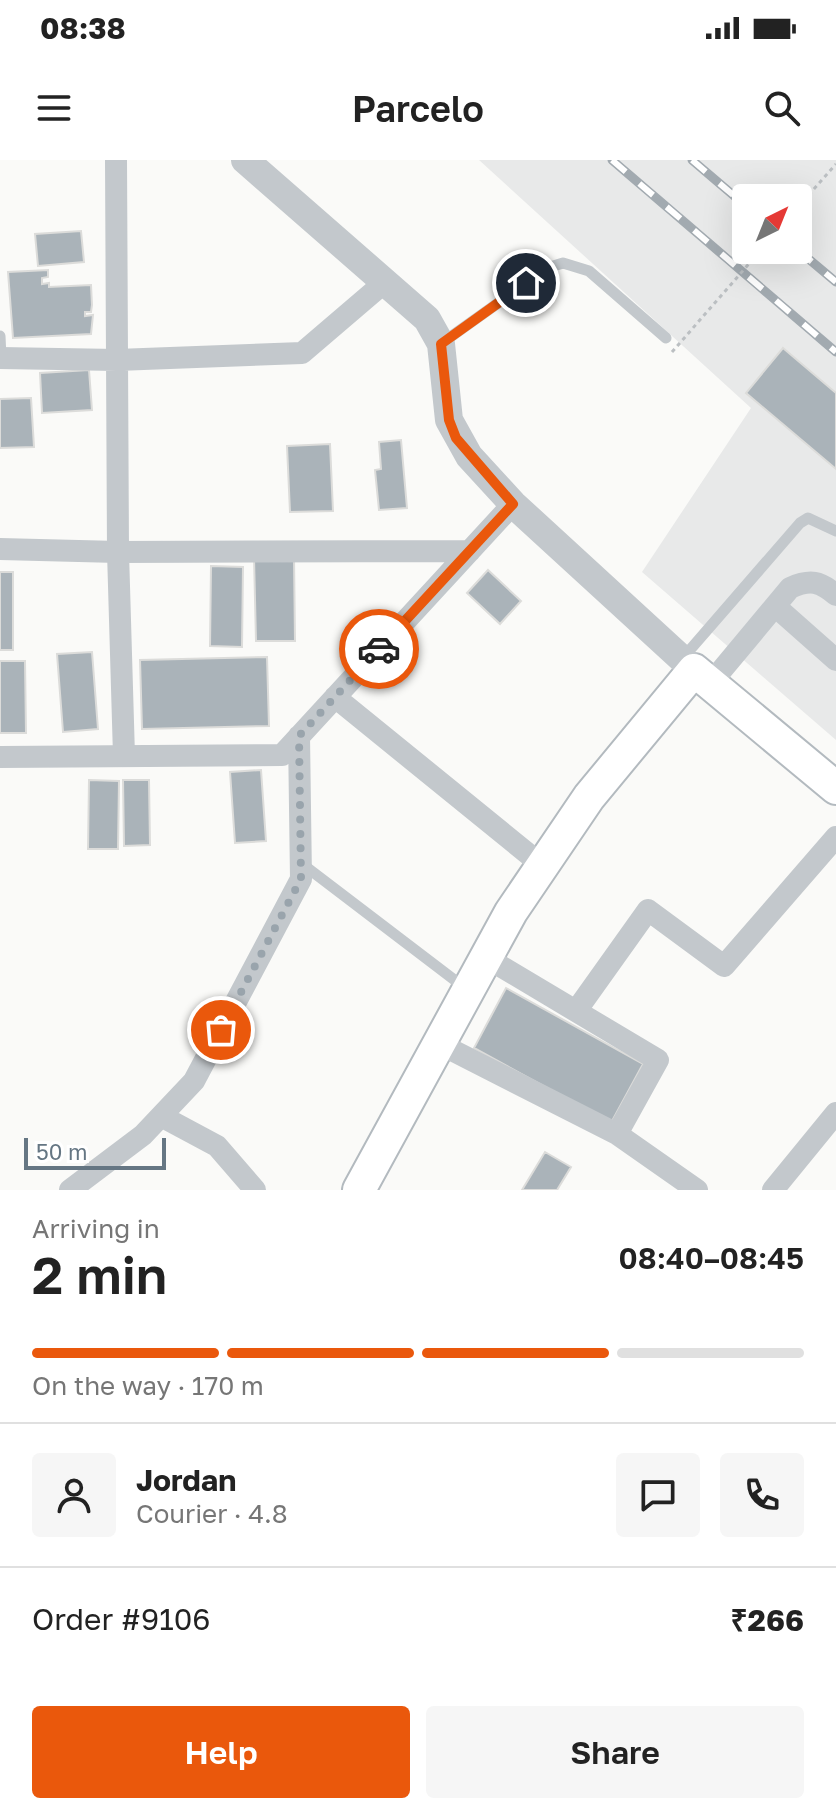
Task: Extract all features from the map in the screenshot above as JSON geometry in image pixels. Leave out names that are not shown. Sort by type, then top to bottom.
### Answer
[{"type":"main road","points":[[359,1190],[511,912],[589,797],[695,671],[836,788]]},
{"type":"street","points":[[116,160],[118,552],[124,756]]},
{"type":"street","points":[[245,160],[427,319],[441,344],[449,420],[456,438],[513,504],[695,671],[775,606],[790,588],[807,580],[822,583],[836,595]]},
{"type":"street","points":[[0,358],[117,360],[302,353],[385,282]]},
{"type":"street","points":[[0,757],[282,755],[513,504]]},
{"type":"street","points":[[0,549],[118,552],[470,551]]},
{"type":"street","points":[[775,606],[836,660]]},
{"type":"street","points":[[335,697],[543,866]]},
{"type":"street","points":[[70,1190],[143,1135],[194,1081],[301,879],[299,736]]},
{"type":"street","points":[[576,1011],[648,910],[724,966],[836,837]]},
{"type":"street","points":[[487,958],[658,1060],[617,1134]]},
{"type":"street","points":[[440,1044],[617,1134],[697,1190]]},
{"type":"street","points":[[773,1190],[836,1113]]},
{"type":"street","points":[[161,1116],[217,1146],[255,1190]]},
{"type":"lane","points":[[441,344],[547,268],[563,263],[589,271],[666,338]]},
{"type":"lane","points":[[0,336],[0,358]]},
{"type":"lane","points":[[695,671],[800,523],[808,518],[818,519],[836,531]]},
{"type":"lane","points":[[301,862],[469,991]]},
{"type":"path","points":[[812,191],[836,164]]},
{"type":"path","points":[[672,352],[749,264]]},
{"type":"shaded area","points":[[479,160],[836,160],[836,740],[642,572],[751,408]]},
{"type":"building","points":[[81,231],[84,262],[38,266],[35,234]]},
{"type":"building","points":[[48,270],[48,277],[42,278],[42,284],[49,283],[49,287],[91,285],[91,312],[85,312],[85,316],[93,315],[91,334],[13,338],[8,272]]},
{"type":"building","points":[[783,348],[836,393],[836,469],[746,393]]},
{"type":"building","points":[[89,370],[92,410],[42,413],[40,373]]},
{"type":"building","points":[[31,398],[34,447],[0,448],[0,399]]},
{"type":"building","points":[[401,440],[407,508],[379,510],[375,470],[381,469],[379,442]]},
{"type":"building","points":[[330,444],[333,511],[290,512],[287,446]]},
{"type":"building","points":[[294,556],[295,641],[256,641],[254,557]]},
{"type":"building","points":[[211,566],[243,567],[242,647],[210,646]]},
{"type":"building","points":[[488,570],[521,601],[500,624],[467,593]]},
{"type":"building","points":[[0,572],[13,572],[13,650],[0,650]]},
{"type":"building","points":[[92,652],[98,729],[63,732],[57,654]]},
{"type":"building","points":[[267,657],[269,726],[142,729],[140,660]]},
{"type":"building","points":[[0,661],[25,661],[26,733],[0,733]]},
{"type":"building","points":[[261,770],[266,841],[235,843],[230,772]]},
{"type":"building","points":[[89,780],[119,781],[118,849],[88,849]]},
{"type":"building","points":[[123,780],[149,780],[150,845],[124,846]]},
{"type":"building","points":[[506,988],[643,1064],[611,1123],[474,1048]]},
{"type":"building","points":[[545,1152],[571,1167],[557,1190],[522,1190]]},
{"type":"railway","points":[[612,160],[836,352]]},
{"type":"railway","points":[[692,160],[732,194]]},
{"type":"railway","points":[[812,262],[836,282]]},
{"type":"way so far","points":[[221,1030],[301,879],[299,736],[379,649]]},
{"type":"route","points":[[379,649],[513,504],[456,438],[449,420],[441,344],[526,283]]}]
